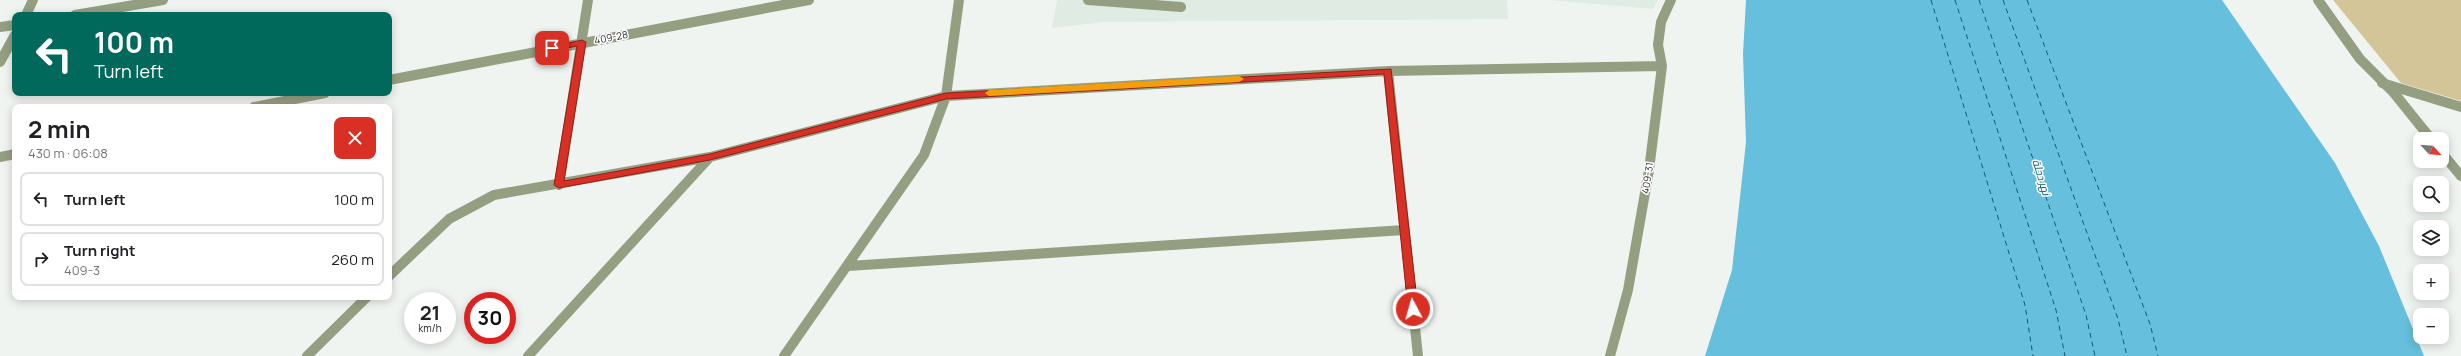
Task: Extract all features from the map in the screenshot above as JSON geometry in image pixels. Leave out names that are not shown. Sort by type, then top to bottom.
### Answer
[{"type":"street","points":[[27,12],[33,0]]},
{"type":"street","points":[[93,12],[163,0]]},
{"type":"street","points":[[559,185],[588,0]]},
{"type":"street","name":"409-28","points":[[392,79],[582,42],[809,0]]},
{"type":"street","points":[[784,356],[924,156],[946,96],[959,0]]},
{"type":"street","points":[[1088,0],[1181,7]]},
{"type":"street","name":"409-31","points":[[1610,356],[1628,290],[1649,170],[1662,66],[1658,45],[1661,22],[1670,0]]},
{"type":"street","points":[[2318,0],[2360,59],[2382,83],[2394,93],[2425,132]]},
{"type":"street","points":[[0,27],[12,25]]},
{"type":"street","points":[[0,62],[12,40]]},
{"type":"street","points":[[392,273],[449,218],[469,205],[494,195],[559,185],[710,157],[946,96],[1388,71],[1662,66]]},
{"type":"street","points":[[1388,71],[1418,356]]},
{"type":"street","points":[[2382,83],[2461,107]]},
{"type":"street","points":[[269,104],[310,96]]},
{"type":"street","points":[[0,157],[12,155]]},
{"type":"street","points":[[528,356],[710,157]]},
{"type":"street","points":[[2449,161],[2461,176]]},
{"type":"street","points":[[848,266],[1404,230]]},
{"type":"street","points":[[307,356],[364,300]]},
{"type":"shaded area","points":[[1057,0],[1507,0],[1508,19],[1103,22],[1052,28]]},
{"type":"shaded area","points":[[1548,0],[1658,0],[1653,9]]},
{"type":"shaded area","points":[[2333,0],[2461,0],[2461,101],[2401,83]]},
{"type":"water","name":"نهر دجلة","points":[[1746,0],[2222,0],[2335,163],[2379,246],[2413,329],[2413,344],[2419,344],[2424,356],[1705,356],[1732,270],[1746,142],[1743,54]]},
{"type":"ferry route","points":[[1931,0],[2025,305],[2033,356]]},
{"type":"ferry route","points":[[1955,0],[2056,310],[2065,356]]},
{"type":"ferry route","points":[[1979,0],[2086,315],[2095,356]]},
{"type":"ferry route","points":[[2003,0],[2118,319],[2127,356]]},
{"type":"ferry route","points":[[2027,0],[2150,324],[2158,356]]},
{"type":"slow traffic","points":[[989,93],[1239,79]]},
{"type":"route","points":[[552,48],[582,42],[559,185],[710,157],[946,96],[1388,71],[1413,309]]}]
